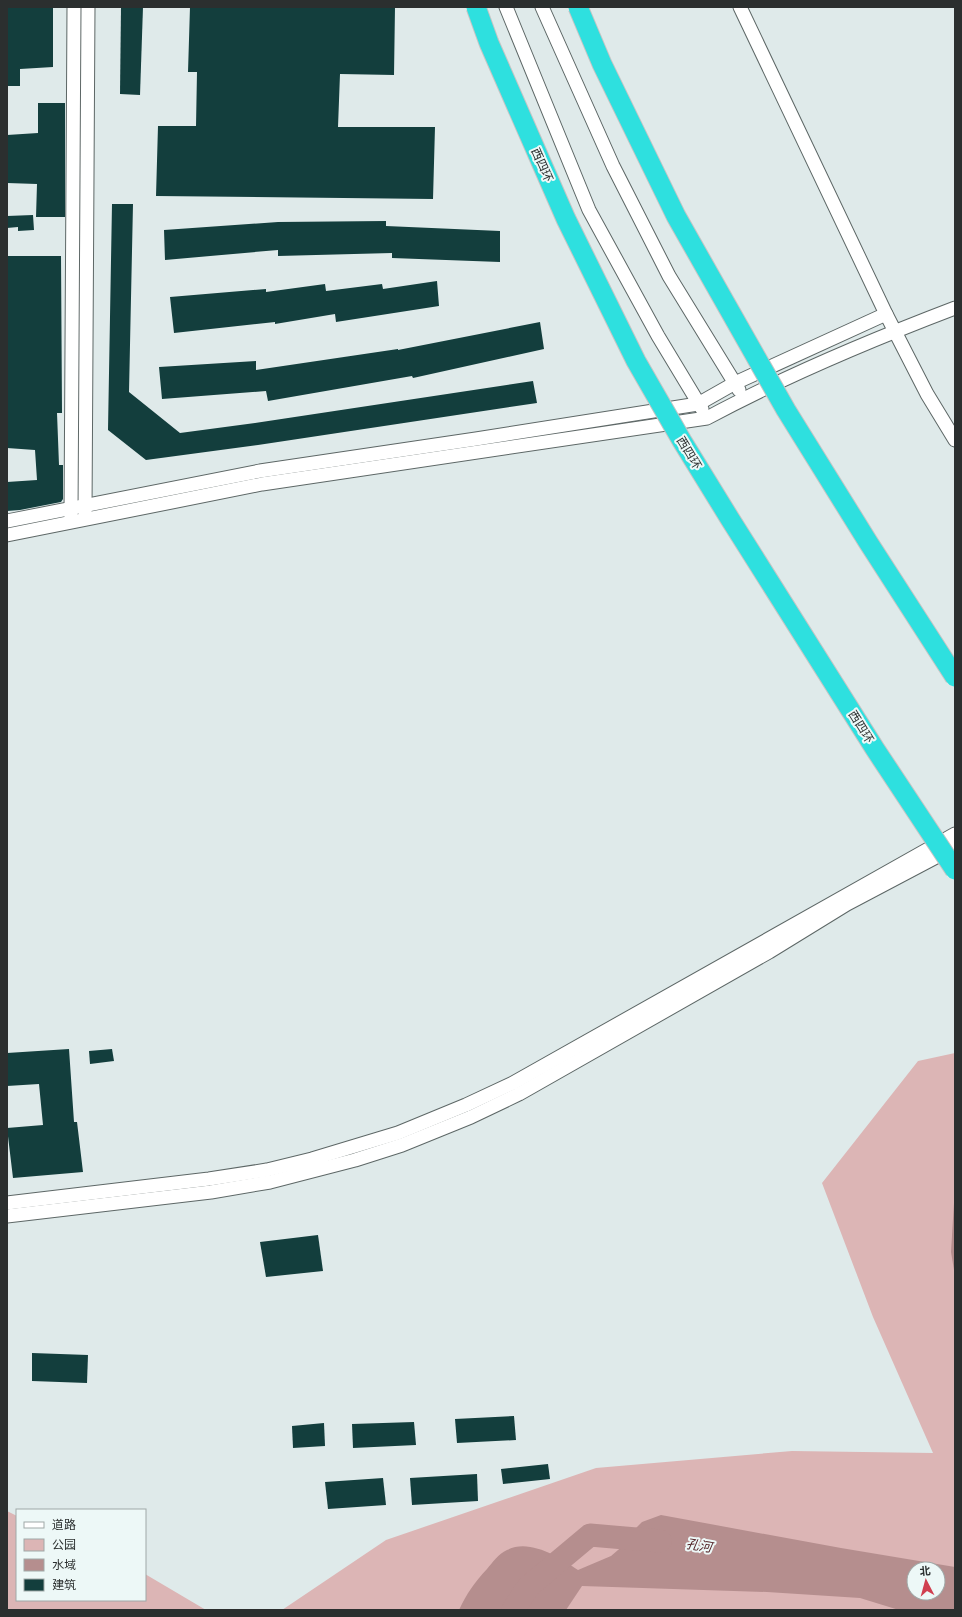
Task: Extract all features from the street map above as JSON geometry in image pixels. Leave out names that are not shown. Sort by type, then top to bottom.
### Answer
[{"type":"highway","name":"西四环","points":[[476,7],[489,43],[566,219],[636,361],[682,441],[743,539],[875,749],[955,870]]},
{"type":"highway","points":[[578,7],[602,64],[687,236],[786,410],[955,677]]},
{"type":"street","points":[[71,522],[74,7]]},
{"type":"street","points":[[85,519],[88,7]]},
{"type":"street","points":[[506,7],[589,210],[658,336],[707,418]]},
{"type":"street","points":[[542,7],[613,166],[666,269],[745,398]]},
{"type":"street","points":[[740,7],[894,331],[926,394],[955,440]]},
{"type":"street","points":[[7,535],[262,484],[707,418],[745,398],[894,331],[955,308]]},
{"type":"street","points":[[7,521],[260,471],[476,440],[698,404],[735,383],[886,314]]},
{"type":"street","points":[[7,1203],[209,1179],[267,1170],[352,1148],[398,1133],[466,1105],[513,1083],[955,834]]},
{"type":"street","points":[[7,1216],[211,1192],[270,1182],[355,1160],[402,1145],[471,1117],[519,1094],[769,952],[847,904],[955,847]]},
{"type":"green space","points":[[955,1053],[955,1610],[282,1610],[386,1540],[596,1468],[792,1451],[933,1453],[873,1317],[822,1183],[918,1061]]},
{"type":"green space","points":[[7,1511],[16,1516],[16,1601],[146,1601],[146,1575],[206,1610],[7,1610]]},
{"type":"water","points":[[955,1186],[955,1276],[951,1252]]},
{"type":"water","points":[[661,1515],[919,1561],[906,1561],[906,1601],[946,1601],[946,1566],[955,1567],[955,1610],[899,1610],[860,1598],[767,1592],[582,1586],[566,1610],[459,1610],[468,1593],[478,1579],[498,1556],[507,1550],[525,1546],[535,1548],[554,1555],[578,1570],[611,1556],[625,1544],[632,1532],[642,1522]]},
{"type":"building","points":[[7,7],[53,7],[53,67],[20,69],[20,86],[7,86]]},
{"type":"building","points":[[121,7],[143,7],[140,95],[120,94]]},
{"type":"building","points":[[190,7],[395,7],[394,75],[340,74],[338,127],[435,127],[433,199],[156,196],[158,126],[196,126],[197,72],[188,72]]},
{"type":"building","points":[[38,103],[65,103],[65,217],[36,217],[37,184],[7,183],[7,135],[38,133]]},
{"type":"building","points":[[112,204],[133,204],[129,392],[180,433],[533,381],[537,403],[258,445],[146,460],[108,430]]},
{"type":"building","points":[[33,215],[34,230],[18,231],[18,227],[7,228],[7,216]]},
{"type":"building","points":[[386,221],[386,226],[500,231],[500,262],[392,258],[392,253],[278,256],[278,250],[165,260],[164,230],[278,222]]},
{"type":"building","points":[[7,256],[61,256],[62,413],[57,413],[59,465],[63,465],[63,499],[61,502],[7,511],[7,482],[37,480],[35,450],[7,448]]},
{"type":"building","points":[[437,281],[439,306],[336,322],[335,314],[275,324],[275,322],[174,333],[170,297],[266,289],[266,292],[325,284],[326,291],[382,284],[383,289]]},
{"type":"building","points":[[540,322],[544,349],[413,378],[412,376],[268,401],[266,391],[162,399],[159,367],[256,361],[256,370],[398,350]]},
{"type":"building","points":[[69,1049],[74,1122],[77,1122],[83,1172],[13,1178],[7,1128],[43,1125],[39,1084],[7,1086],[7,1053]]},
{"type":"building","points":[[112,1049],[114,1061],[90,1064],[89,1051]]},
{"type":"building","points":[[318,1235],[323,1271],[266,1277],[260,1242]]},
{"type":"building","points":[[32,1353],[88,1355],[87,1383],[32,1381]]},
{"type":"building","points":[[514,1416],[516,1440],[457,1443],[455,1419]]},
{"type":"building","points":[[414,1422],[416,1445],[353,1448],[352,1424]]},
{"type":"building","points":[[324,1423],[325,1446],[293,1448],[292,1426]]},
{"type":"building","points":[[548,1464],[550,1479],[503,1484],[501,1469]]},
{"type":"building","points":[[477,1474],[478,1501],[412,1505],[410,1478]]},
{"type":"building","points":[[383,1478],[386,1505],[328,1509],[325,1482]]},
{"type":"waterway","name":"孔河","points":[[513,1610],[529,1586],[590,1535],[660,1541]]}]
